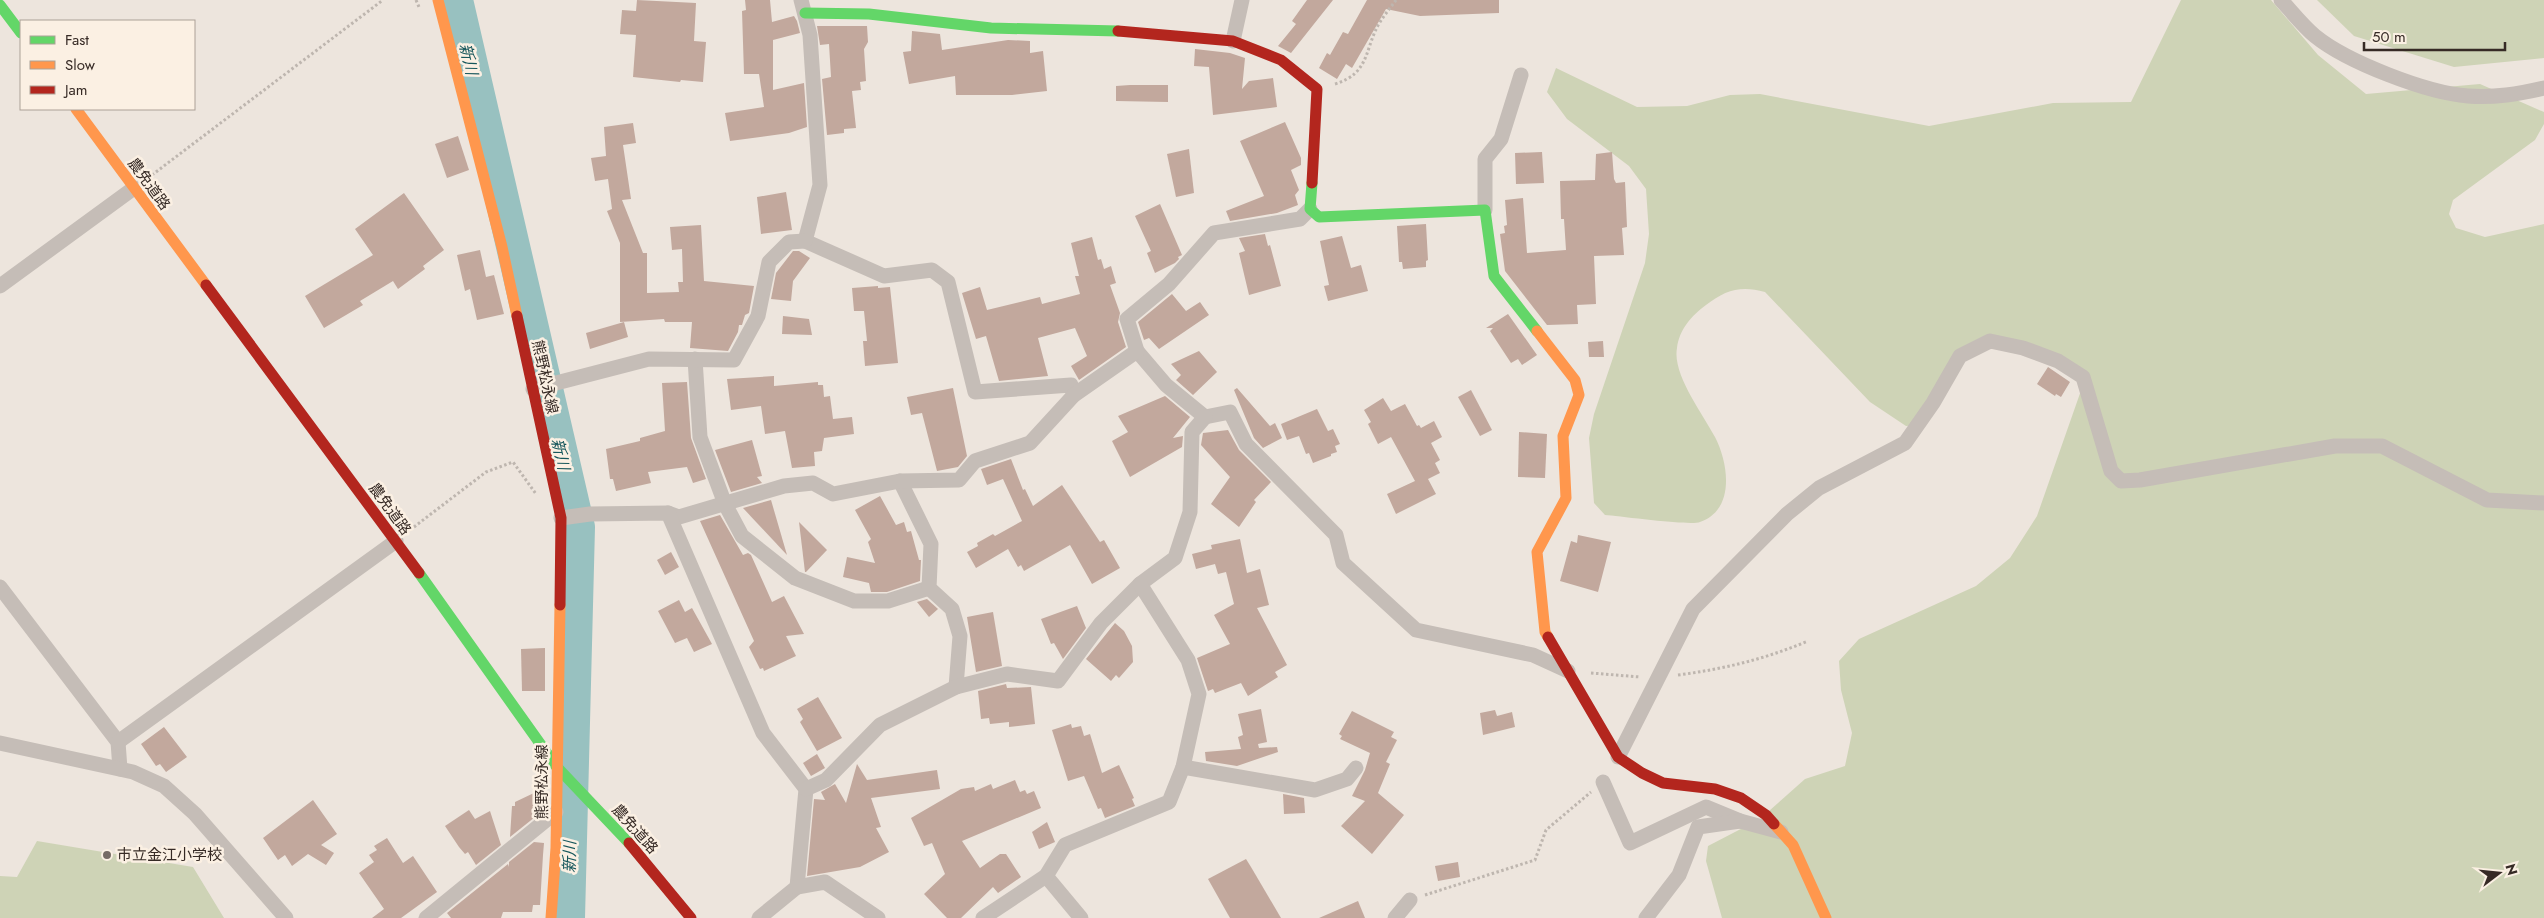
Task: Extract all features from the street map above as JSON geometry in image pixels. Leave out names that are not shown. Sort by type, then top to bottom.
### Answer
[{"type":"street","name":"熊野松永線","points":[[438,0],[502,247],[533,389],[565,517],[560,770],[551,918]]},
{"type":"street","points":[[1233,41],[1242,0]]},
{"type":"street","points":[[2281,0],[2315,36],[2346,56],[2432,89],[2466,96],[2506,96],[2544,88]]},
{"type":"street","points":[[0,5],[20,32]]},
{"type":"street","points":[[805,241],[820,185],[810,36],[803,6],[991,28],[1138,32],[1233,41],[1281,60],[1317,88],[1310,209],[1300,219],[1214,233],[1169,284],[1127,319],[1137,351],[1166,385],[1206,417]]},
{"type":"street","points":[[1521,75],[1501,139],[1485,159],[1485,210],[1494,276],[1575,380],[1579,396],[1563,436],[1566,498],[1537,552],[1545,632],[1618,757],[1642,773],[1663,783],[1715,789],[1741,798],[1766,815],[1793,845],[1826,918]]},
{"type":"street","name":"農免道路","points":[[77,110],[396,541],[560,770],[632,846],[691,918]]},
{"type":"street","points":[[0,286],[134,188]]},
{"type":"street","points":[[1310,209],[1319,216],[1485,210]]},
{"type":"street","points":[[533,389],[649,358],[734,360],[758,316],[769,262],[789,242],[805,241],[884,276],[932,270],[948,282],[975,392],[1071,385],[1074,395]]},
{"type":"street","points":[[1618,757],[1656,678],[1693,609],[1787,514],[1819,488],[1906,443],[1934,403],[1960,356],[1990,341],[2023,348],[2058,361],[2083,377],[2111,471],[2121,480],[2140,480],[2335,446],[2382,446],[2487,500],[2544,504]]},
{"type":"street","points":[[565,517],[590,514],[668,513],[679,518],[784,486],[813,483],[833,494],[900,481],[959,480],[974,461],[1030,443],[1074,395],[1137,351]]},
{"type":"street","points":[[696,359],[700,437],[726,504],[742,536],[795,578],[854,601],[888,602],[929,588]]},
{"type":"street","points":[[806,789],[826,780],[880,725],[956,687],[1007,674],[1058,681],[1101,624],[1140,584],[1175,558],[1190,512],[1192,432],[1206,417],[1230,412],[1246,444],[1336,535],[1343,563],[1416,630],[1533,655],[1568,672]]},
{"type":"street","points":[[900,481],[931,544],[929,588]]},
{"type":"street","points":[[668,513],[763,733],[806,789],[797,887]]},
{"type":"street","points":[[118,742],[396,541]]},
{"type":"street","points":[[983,918],[1046,876],[1065,845],[1169,802],[1183,767],[1199,694],[1188,660],[1140,584]]},
{"type":"street","points":[[0,586],[118,742],[120,769]]},
{"type":"street","points":[[929,588],[952,609],[960,636],[956,687]]},
{"type":"street","points":[[0,743],[133,772],[164,786],[196,814],[286,918]]},
{"type":"street","points":[[1183,767],[1315,790],[1346,778],[1356,768]]},
{"type":"street","points":[[1603,782],[1630,843],[1706,806],[1740,821],[1781,832]]},
{"type":"street","points":[[426,918],[556,812]]},
{"type":"street","points":[[1646,918],[1679,875],[1698,827],[1740,821]]},
{"type":"street","points":[[1046,876],[1081,918]]},
{"type":"street","points":[[759,918],[797,887],[825,882],[878,918]]},
{"type":"street","points":[[1395,918],[1410,900]]},
{"type":"path","points":[[134,188],[383,0]]},
{"type":"path","points":[[1317,88],[1346,80],[1364,65],[1380,22],[1396,0]]},
{"type":"path","points":[[396,541],[486,472],[514,462],[539,500]]},
{"type":"path","points":[[1568,672],[1656,678],[1734,666],[1770,657],[1808,641]]},
{"type":"path","points":[[1410,900],[1535,860],[1546,830],[1603,782]]},
{"type":"green space","points":[[2181,0],[2271,0],[2318,55],[2366,94],[2480,84],[2544,112],[2544,124],[2535,140],[2453,200],[2449,214],[2456,228],[2485,237],[2544,224],[2544,918],[1722,918],[1706,861],[1708,846],[1760,819],[1805,779],[1845,766],[1852,733],[1841,690],[1839,661],[1859,639],[1976,586],[2010,558],[2037,516],[2084,382],[1995,335],[1969,350],[1920,425],[1906,426],[1870,402],[1765,292],[1748,289],[1734,290],[1713,300],[1696,313],[1683,329],[1677,348],[1679,370],[1684,382],[1720,448],[1726,473],[1726,485],[1724,497],[1719,507],[1711,516],[1694,523],[1605,515],[1594,503],[1589,438],[1594,414],[1645,263],[1649,234],[1646,189],[1629,166],[1567,119],[1547,92],[1556,68],[1637,107],[1687,106],[1730,95],[1760,94],[1929,126],[2053,103],[2131,102]]},
{"type":"green space","points":[[2317,0],[2544,0],[2544,58],[2454,67],[2354,36]]},
{"type":"green space","name":"市立金江小学校","points":[[37,841],[193,867],[224,918],[0,918],[0,876],[17,877]]},
{"type":"building","points":[[637,0],[696,3],[694,41],[706,42],[703,82],[681,80],[680,82],[633,77],[636,35],[620,34],[622,10],[636,11]]},
{"type":"building","points":[[745,0],[770,0],[772,22],[794,16],[797,21],[800,33],[773,40],[773,90],[804,83],[807,127],[789,133],[730,141],[725,113],[764,107],[759,74],[744,74],[742,11],[746,10]]},
{"type":"building","points":[[1307,0],[1333,0],[1291,53],[1278,46],[1296,24],[1292,21]]},
{"type":"building","points":[[1367,0],[1499,0],[1499,13],[1420,16],[1386,9],[1352,68],[1346,64],[1337,79],[1319,68],[1327,53],[1330,55],[1343,32],[1348,34]]},
{"type":"building","points":[[817,26],[867,26],[868,42],[864,49],[866,81],[860,82],[861,90],[852,91],[856,128],[844,129],[844,133],[827,135],[822,79],[831,77],[829,44],[820,45]]},
{"type":"building","points":[[912,31],[940,34],[942,50],[1008,40],[1030,41],[1030,53],[1043,51],[1047,91],[1012,95],[956,95],[955,76],[909,84],[903,52],[911,51]]},
{"type":"building","points":[[1195,49],[1230,53],[1245,58],[1242,89],[1249,81],[1273,78],[1277,107],[1213,115],[1209,67],[1194,66]]},
{"type":"building","points":[[1168,85],[1168,102],[1116,101],[1116,86]]},
{"type":"building","points":[[1285,122],[1301,158],[1301,165],[1291,170],[1299,190],[1295,195],[1298,205],[1277,213],[1230,221],[1226,211],[1264,196],[1240,141]]},
{"type":"building","points":[[633,123],[636,143],[623,145],[631,199],[622,200],[643,253],[647,253],[647,293],[679,292],[678,282],[683,282],[682,249],[672,250],[670,227],[701,225],[704,281],[754,286],[749,313],[745,315],[742,325],[739,325],[738,332],[728,351],[690,348],[692,322],[665,322],[664,319],[620,322],[620,243],[607,211],[612,209],[608,179],[595,181],[591,158],[606,156],[604,127]]},
{"type":"building","points":[[458,136],[469,170],[447,178],[435,144]]},
{"type":"building","points":[[1189,149],[1194,193],[1176,197],[1167,154]]},
{"type":"building","points":[[1542,152],[1544,183],[1516,184],[1515,153]]},
{"type":"building","points":[[1612,152],[1614,179],[1616,183],[1625,182],[1627,227],[1622,228],[1624,255],[1594,256],[1596,304],[1577,305],[1578,324],[1547,325],[1505,271],[1500,234],[1505,233],[1504,226],[1507,225],[1505,200],[1523,198],[1527,253],[1566,250],[1564,219],[1561,219],[1560,181],[1595,180],[1596,154]]},
{"type":"building","points":[[786,192],[792,230],[761,234],[757,197]]},
{"type":"building","points":[[404,193],[444,250],[423,266],[425,269],[398,289],[393,281],[360,301],[363,305],[324,328],[305,296],[373,255],[355,229]]},
{"type":"building","points":[[1160,204],[1182,255],[1178,257],[1179,259],[1175,263],[1155,273],[1147,253],[1151,251],[1135,216]]},
{"type":"building","points":[[1426,224],[1428,260],[1426,261],[1426,267],[1403,269],[1402,262],[1399,262],[1397,226]]},
{"type":"building","points":[[1265,234],[1268,246],[1270,245],[1281,286],[1249,295],[1239,253],[1245,251],[1239,238]]},
{"type":"building","points":[[1342,236],[1351,268],[1361,265],[1368,291],[1328,301],[1324,286],[1329,285],[1320,241]]},
{"type":"building","points":[[1092,237],[1098,260],[1101,259],[1104,269],[1111,266],[1116,283],[1110,285],[1120,313],[1118,322],[1126,347],[1079,380],[1071,366],[1087,356],[1075,328],[1038,338],[1048,376],[999,381],[986,336],[976,339],[962,293],[980,287],[987,310],[1040,297],[1042,304],[1080,294],[1075,276],[1079,276],[1071,243]]},
{"type":"building","points":[[480,250],[486,277],[494,275],[504,314],[477,320],[470,289],[465,291],[457,255]]},
{"type":"building","points":[[793,251],[799,251],[810,258],[793,281],[791,301],[771,299],[776,273]]},
{"type":"building","points":[[878,286],[878,288],[890,287],[898,363],[865,366],[863,341],[867,341],[864,311],[854,311],[852,288]]},
{"type":"building","points":[[1172,294],[1186,311],[1200,302],[1209,315],[1159,349],[1149,338],[1144,340],[1138,322]]},
{"type":"building","points":[[1508,314],[1537,355],[1522,365],[1518,359],[1511,363],[1490,331],[1493,328],[1486,328]]},
{"type":"building","points":[[783,316],[809,319],[812,335],[782,334]]},
{"type":"building","points":[[624,322],[628,337],[590,349],[586,333]]},
{"type":"building","points":[[1603,341],[1604,357],[1589,357],[1588,342]]},
{"type":"building","points":[[1199,351],[1217,372],[1193,395],[1176,380],[1181,375],[1171,364]]},
{"type":"building","points":[[2048,367],[2070,382],[2061,397],[2056,394],[2055,396],[2037,384]]},
{"type":"building","points":[[774,376],[774,386],[818,382],[818,385],[823,385],[824,397],[830,396],[833,419],[852,417],[854,434],[824,438],[822,451],[814,452],[815,466],[792,468],[785,431],[765,434],[761,406],[731,410],[727,379]]},
{"type":"building","points":[[687,382],[691,438],[706,479],[693,483],[687,467],[648,472],[651,483],[616,491],[613,479],[610,479],[606,449],[640,441],[640,438],[665,431],[662,383]]},
{"type":"building","points":[[953,388],[967,456],[958,467],[937,471],[922,413],[911,415],[907,397]]},
{"type":"building","points":[[1237,388],[1270,426],[1275,423],[1282,438],[1263,448],[1254,438],[1234,390]]},
{"type":"building","points":[[1471,390],[1492,430],[1480,436],[1458,397]]},
{"type":"building","points":[[1165,396],[1190,417],[1173,438],[1183,436],[1182,447],[1130,477],[1112,441],[1128,432],[1118,416]]},
{"type":"building","points":[[1383,398],[1391,411],[1405,404],[1417,426],[1419,425],[1421,428],[1434,421],[1442,437],[1431,443],[1440,460],[1435,463],[1440,473],[1428,479],[1436,494],[1396,514],[1387,494],[1415,481],[1391,437],[1378,444],[1368,424],[1371,422],[1364,410]]},
{"type":"building","points":[[1317,409],[1328,431],[1333,429],[1340,444],[1335,446],[1337,452],[1313,463],[1309,453],[1306,454],[1299,436],[1287,440],[1281,424]]},
{"type":"building","points":[[1228,430],[1239,450],[1271,482],[1254,500],[1256,502],[1239,527],[1211,504],[1230,477],[1201,445],[1203,433]]},
{"type":"building","points":[[1519,432],[1547,434],[1545,478],[1518,477]]},
{"type":"building","points":[[752,440],[762,476],[757,477],[762,483],[731,492],[715,450]]},
{"type":"building","points":[[1011,459],[1023,490],[1025,489],[1033,506],[1062,485],[1100,542],[1104,540],[1120,568],[1092,584],[1070,545],[1024,571],[1021,565],[1018,567],[1008,549],[976,568],[967,552],[978,546],[977,543],[993,534],[995,536],[1022,521],[1003,479],[987,485],[981,469]]},
{"type":"building","points":[[880,496],[896,525],[904,522],[907,532],[911,531],[919,560],[921,560],[920,581],[887,592],[871,592],[869,583],[843,577],[847,557],[875,563],[868,542],[871,539],[855,510]]},
{"type":"building","points":[[771,500],[787,555],[743,508]]},
{"type":"building","points":[[720,515],[743,555],[748,553],[751,555],[772,602],[784,596],[804,634],[786,636],[796,656],[764,671],[763,668],[760,669],[749,647],[754,641],[700,521]]},
{"type":"building","points":[[799,522],[827,550],[806,572],[805,572]]},
{"type":"building","points":[[1578,535],[1611,542],[1598,592],[1560,581],[1571,541],[1577,543]]},
{"type":"building","points":[[1240,539],[1247,573],[1260,569],[1269,605],[1257,608],[1287,665],[1275,672],[1278,677],[1248,696],[1241,683],[1215,693],[1213,689],[1208,691],[1197,658],[1230,644],[1214,615],[1234,604],[1226,572],[1218,574],[1215,564],[1196,569],[1192,554],[1212,549],[1211,545]]},
{"type":"building","points":[[671,552],[679,567],[665,575],[657,560]]},
{"type":"building","points":[[927,599],[938,609],[929,617],[917,602]]},
{"type":"building","points":[[679,600],[685,612],[692,608],[712,644],[694,652],[687,638],[675,643],[658,611]]},
{"type":"building","points":[[1077,606],[1086,628],[1063,659],[1054,643],[1051,644],[1041,619]]},
{"type":"building","points":[[993,612],[1002,666],[976,672],[967,617]]},
{"type":"building","points":[[1115,623],[1124,631],[1132,646],[1133,662],[1119,678],[1116,675],[1111,681],[1086,659]]},
{"type":"building","points":[[545,648],[545,691],[522,691],[521,649]]},
{"type":"building","points":[[1006,684],[1007,688],[1031,687],[1035,724],[1009,727],[1009,722],[990,724],[989,718],[981,719],[978,691]]},
{"type":"building","points":[[818,697],[842,738],[817,751],[800,722],[803,719],[797,709]]},
{"type":"building","points":[[1261,709],[1267,742],[1258,744],[1259,748],[1277,747],[1278,752],[1237,766],[1206,761],[1205,752],[1241,749],[1238,737],[1243,735],[1238,714]]},
{"type":"building","points":[[1495,710],[1497,716],[1512,712],[1515,727],[1483,735],[1480,713]]},
{"type":"building","points":[[1352,711],[1394,732],[1391,737],[1397,740],[1386,762],[1390,764],[1378,793],[1404,815],[1372,854],[1341,826],[1365,801],[1352,796],[1365,770],[1370,753],[1340,739],[1342,736],[1339,734]]},
{"type":"building","points":[[1071,724],[1072,728],[1081,726],[1084,736],[1090,734],[1102,773],[1119,765],[1134,798],[1132,799],[1135,806],[1105,818],[1101,808],[1098,809],[1084,776],[1068,781],[1052,730]]},
{"type":"building","points":[[164,727],[187,757],[166,772],[160,764],[156,766],[141,744]]},
{"type":"building","points":[[817,754],[825,768],[811,776],[803,763]]},
{"type":"building","points":[[857,764],[867,780],[937,770],[940,789],[871,798],[881,827],[876,828],[889,852],[860,867],[807,876],[814,799],[825,800],[821,792],[835,784],[846,803]]},
{"type":"building","points":[[1015,780],[1020,792],[1025,790],[1027,794],[1034,791],[1041,808],[962,841],[980,868],[1000,854],[1006,854],[1021,877],[998,893],[993,887],[961,918],[947,918],[924,894],[945,874],[932,843],[924,846],[911,818],[961,789],[974,787],[975,791],[991,784],[993,789]]},
{"type":"building","points":[[536,792],[545,794],[545,809],[510,837],[512,806],[515,806],[515,802]]},
{"type":"building","points":[[1283,794],[1304,798],[1305,813],[1284,814]]},
{"type":"building","points":[[313,800],[337,834],[321,845],[334,853],[326,865],[308,854],[292,866],[285,855],[278,860],[263,838]]},
{"type":"building","points":[[469,810],[475,819],[490,811],[501,845],[476,865],[468,852],[465,854],[459,847],[445,826]]},
{"type":"building","points":[[1047,822],[1055,842],[1039,849],[1032,832]]},
{"type":"building","points":[[387,838],[403,863],[413,856],[437,892],[401,918],[372,918],[384,909],[359,873],[374,862],[369,855],[377,850],[374,846]]},
{"type":"building","points":[[534,842],[544,843],[540,905],[533,905],[532,912],[503,912],[501,918],[451,918],[447,913],[508,864],[509,867],[509,862]]},
{"type":"building","points":[[1246,859],[1281,918],[1230,918],[1208,879]]},
{"type":"building","points":[[1458,862],[1460,877],[1438,881],[1435,866]]},
{"type":"building","points":[[1358,901],[1365,918],[1319,918]]},
{"type":"waterway","name":"新川","points":[[456,0],[578,527],[568,918]]},
{"type":"traffic: fast","points":[[0,5],[20,32]]},
{"type":"traffic: fast","points":[[805,13],[869,14],[991,28],[1118,31]]},
{"type":"traffic: fast","points":[[1312,183],[1310,209],[1319,217],[1485,210],[1494,276],[1537,331]]},
{"type":"traffic: fast","points":[[419,573],[556,766],[629,843]]},
{"type":"traffic: slow","points":[[438,0],[502,247],[517,316]]},
{"type":"traffic: slow","points":[[77,110],[206,285]]},
{"type":"traffic: slow","points":[[1537,331],[1575,380],[1579,395],[1563,436],[1566,498],[1537,552],[1545,632],[1548,637]]},
{"type":"traffic: slow","points":[[551,918],[556,848],[560,605]]},
{"type":"traffic: slow","points":[[1774,824],[1793,845],[1826,918]]},
{"type":"traffic: jam","points":[[1118,31],[1233,41],[1281,60],[1317,89],[1312,183]]},
{"type":"traffic: jam","points":[[206,285],[419,573]]},
{"type":"traffic: jam","points":[[517,316],[561,518],[560,605]]},
{"type":"traffic: jam","points":[[1548,637],[1618,757],[1642,773],[1663,783],[1715,789],[1741,798],[1766,815],[1774,824]]},
{"type":"traffic: jam","points":[[629,843],[691,918]]},
{"type":"place","name":"市立金江小学校","points":[[107,855]]}]
